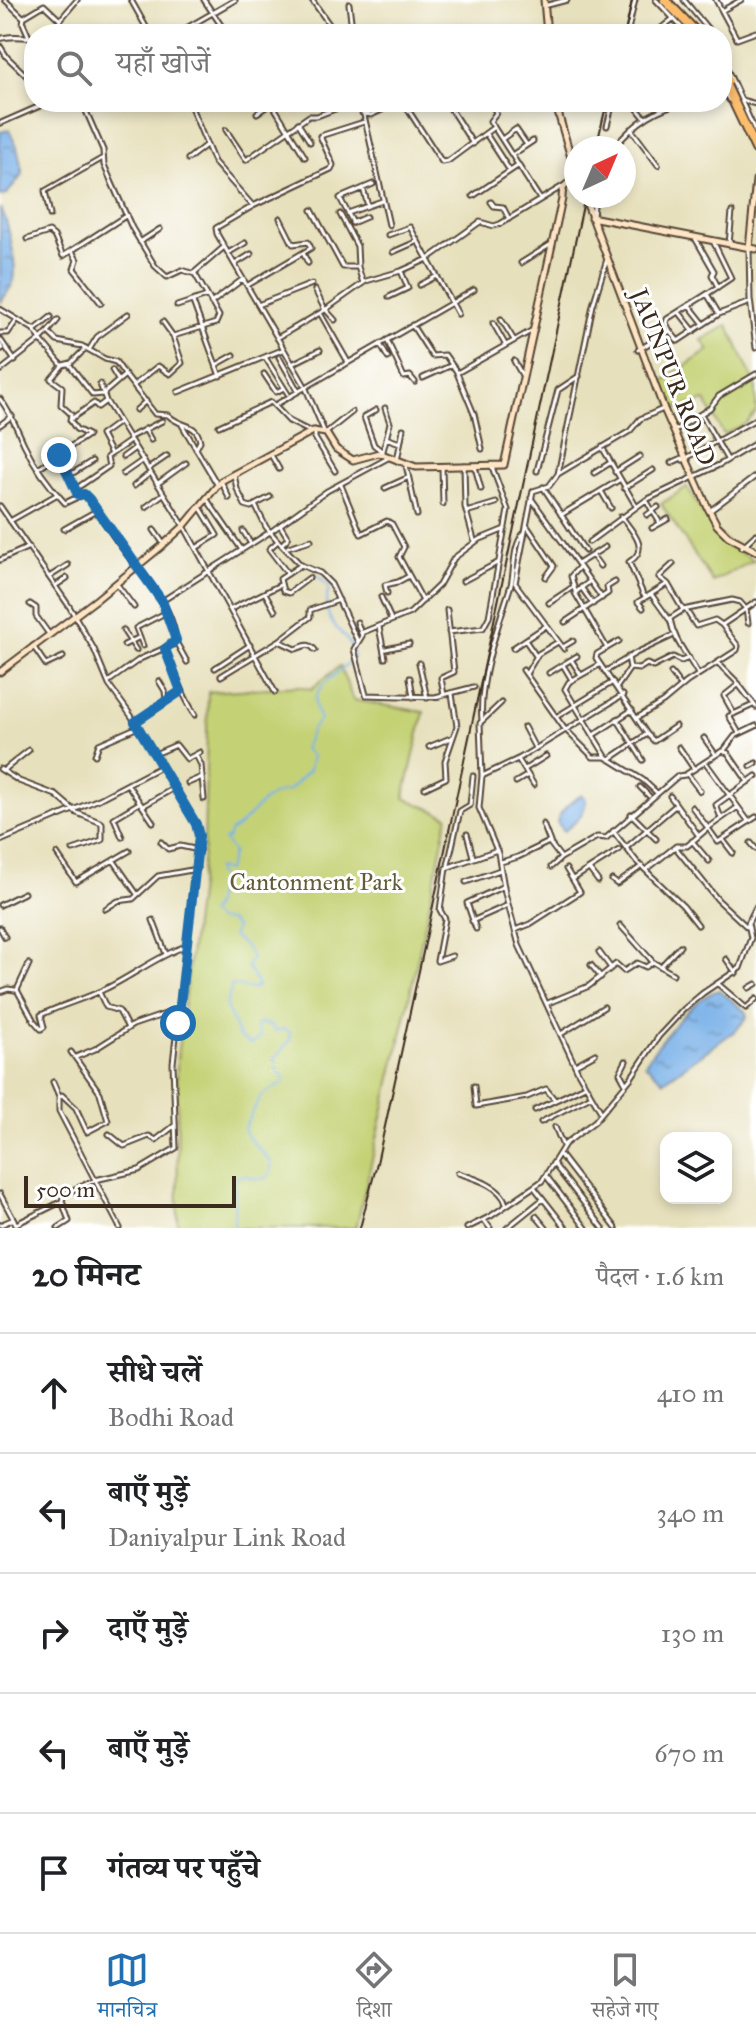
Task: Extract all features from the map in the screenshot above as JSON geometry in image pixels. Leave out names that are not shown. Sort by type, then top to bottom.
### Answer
[{"type":"highway","points":[[665,0],[690,24]]},
{"type":"highway","points":[[673,0],[696,24]]},
{"type":"highway","points":[[732,91],[756,149]]},
{"type":"highway","points":[[732,96],[756,140]]},
{"type":"street","points":[[5,0],[24,18]]},
{"type":"street","points":[[59,24],[77,0]]},
{"type":"street","points":[[131,0],[144,24]]},
{"type":"street","points":[[204,0],[220,24]]},
{"type":"street","points":[[194,24],[235,0]]},
{"type":"street","points":[[312,0],[329,24]]},
{"type":"street","points":[[546,24],[544,3],[567,0]]},
{"type":"street","points":[[629,24],[635,0]]},
{"type":"street","points":[[656,0],[679,24]]},
{"type":"street","points":[[684,0],[704,24]]},
{"type":"street","points":[[716,0],[729,24]]},
{"type":"street","points":[[722,11],[741,0]]},
{"type":"street","points":[[349,4],[351,24]]},
{"type":"street","points":[[24,18],[44,5],[60,20]]},
{"type":"street","points":[[24,18],[24,25]]},
{"type":"street","points":[[666,24],[674,18]]},
{"type":"street","points":[[732,30],[737,39],[756,32]]},
{"type":"street","points":[[0,39],[13,36],[24,39]]},
{"type":"street","points":[[0,46],[24,73]]},
{"type":"street","points":[[732,80],[756,133]]},
{"type":"street","points":[[741,100],[756,104]]},
{"type":"street","points":[[732,107],[756,158]]},
{"type":"street","points":[[1,123],[26,112]]},
{"type":"street","points":[[87,112],[98,137],[104,165],[140,242],[155,266],[170,278],[185,270],[194,273],[219,320],[173,336]]},
{"type":"street","points":[[193,112],[214,162],[253,206]]},
{"type":"street","points":[[278,112],[305,157]]},
{"type":"street","points":[[226,130],[246,160],[309,116],[327,112]]},
{"type":"street","points":[[378,112],[371,115],[362,113],[389,225]]},
{"type":"street","points":[[408,112],[442,162],[448,161],[494,127]]},
{"type":"street","points":[[452,112],[473,144]]},
{"type":"street","points":[[496,112],[490,119],[494,127],[540,199]]},
{"type":"street","points":[[556,112],[564,137]]},
{"type":"street","points":[[607,126],[610,112]]},
{"type":"street","points":[[640,112],[645,118]]},
{"type":"street","points":[[625,136],[655,112]]},
{"type":"street","points":[[364,122],[320,136],[332,161],[331,169],[253,206],[216,228],[336,449],[357,460],[382,453]]},
{"type":"street","points":[[298,123],[310,142]]},
{"type":"street","points":[[502,139],[516,129],[527,145]]},
{"type":"street","points":[[631,129],[658,165]]},
{"type":"street","points":[[486,134],[510,171]]},
{"type":"street","points":[[512,155],[533,141]]},
{"type":"street","points":[[188,159],[206,145]]},
{"type":"street","points":[[50,215],[44,191],[103,158]]},
{"type":"street","points":[[473,196],[519,165]]},
{"type":"street","points":[[756,180],[751,302],[756,348]]},
{"type":"street","points":[[353,223],[340,198],[373,184]]},
{"type":"street","points":[[277,338],[326,310],[363,283],[428,259],[480,222],[496,226],[563,186]]},
{"type":"street","points":[[376,410],[364,417],[374,445],[382,453],[406,465],[492,467],[505,464],[563,186]]},
{"type":"street","points":[[363,188],[368,206]]},
{"type":"street","points":[[348,213],[382,201]]},
{"type":"street","points":[[491,202],[494,206],[503,207],[509,219]]},
{"type":"street","points":[[589,208],[663,409],[714,526],[731,541],[756,552]]},
{"type":"street","points":[[592,217],[593,208]]},
{"type":"street","points":[[312,210],[343,267],[358,267]]},
{"type":"street","points":[[729,245],[732,212]]},
{"type":"street","points":[[340,214],[358,250],[358,267],[363,283]]},
{"type":"street","points":[[27,239],[49,232],[54,236],[61,256],[127,215]]},
{"type":"street","points":[[346,225],[366,217]]},
{"type":"street","points":[[592,217],[752,248]]},
{"type":"street","points":[[247,286],[311,248],[309,243],[293,244],[280,218]]},
{"type":"street","points":[[388,235],[408,227],[458,314]]},
{"type":"street","points":[[140,242],[160,229]]},
{"type":"street","points":[[695,237],[714,271],[712,275],[718,287]]},
{"type":"street","points":[[393,252],[418,241]]},
{"type":"street","points":[[713,241],[731,278],[666,321],[670,331],[678,341],[719,314],[751,302]]},
{"type":"street","points":[[228,253],[245,243]]},
{"type":"street","points":[[521,263],[553,243]]},
{"type":"street","points":[[194,273],[224,247]]},
{"type":"street","points":[[72,251],[77,260],[74,269],[101,303]]},
{"type":"street","points":[[303,253],[308,263]]},
{"type":"street","points":[[235,264],[251,254]]},
{"type":"street","points":[[573,641],[563,648],[515,584],[533,490],[552,483],[558,474],[593,305],[606,261]]},
{"type":"street","points":[[389,297],[408,288],[401,271]]},
{"type":"street","points":[[420,285],[437,276]]},
{"type":"street","points":[[211,303],[243,279]]},
{"type":"street","points":[[258,305],[312,284]]},
{"type":"street","points":[[315,290],[335,320]]},
{"type":"street","points":[[275,405],[474,290]]},
{"type":"street","points":[[707,294],[719,314]]},
{"type":"street","points":[[177,306],[207,296]]},
{"type":"street","points":[[193,302],[220,376]]},
{"type":"street","points":[[689,305],[705,325]]},
{"type":"street","points":[[0,309],[35,331],[63,365]]},
{"type":"street","points":[[679,312],[694,331]]},
{"type":"street","points":[[320,313],[348,362]]},
{"type":"street","points":[[38,468],[88,435],[76,429],[70,420],[71,414],[61,405],[62,387],[51,379],[63,365],[69,364],[97,337],[128,314]]},
{"type":"street","points":[[35,331],[51,317]]},
{"type":"street","points":[[501,319],[514,340]]},
{"type":"street","points":[[0,333],[8,333],[18,320]]},
{"type":"street","points":[[0,371],[41,339],[58,320]]},
{"type":"street","points":[[134,385],[156,366],[170,374],[182,363],[173,336],[163,322]]},
{"type":"street","points":[[493,323],[506,345]]},
{"type":"street","points":[[412,325],[433,357],[445,355],[457,372],[474,414],[482,449]]},
{"type":"street","points":[[457,372],[534,329]]},
{"type":"street","points":[[640,349],[670,331]]},
{"type":"street","points":[[48,332],[57,341],[87,349],[116,362],[155,414],[168,415],[182,425],[229,498]]},
{"type":"street","points":[[0,339],[15,361]]},
{"type":"street","points":[[387,340],[404,377],[410,376],[415,382]]},
{"type":"street","points":[[380,344],[388,358]]},
{"type":"street","points":[[178,392],[283,349]]},
{"type":"street","points":[[292,364],[320,350]]},
{"type":"street","points":[[216,365],[234,355]]},
{"type":"street","points":[[265,357],[289,396]]},
{"type":"street","points":[[279,357],[298,391]]},
{"type":"street","points":[[514,361],[520,374],[525,375]]},
{"type":"street","points":[[69,364],[93,395],[103,394],[125,375]]},
{"type":"street","points":[[423,378],[452,365]]},
{"type":"street","points":[[112,370],[119,380]]},
{"type":"street","points":[[264,374],[276,392],[284,388]]},
{"type":"street","points":[[674,431],[710,408],[719,396],[756,374]]},
{"type":"street","points":[[537,471],[558,390],[579,376]]},
{"type":"street","points":[[100,384],[106,401],[184,526],[275,692]]},
{"type":"street","points":[[0,399],[38,468],[57,494],[66,503],[78,495],[87,497],[162,601],[176,642],[187,662]]},
{"type":"street","points":[[70,420],[92,404],[98,407],[106,401]]},
{"type":"street","points":[[136,410],[146,401]]},
{"type":"street","points":[[219,426],[269,403],[275,405],[289,421],[313,431],[325,432],[352,412]]},
{"type":"street","points":[[382,453],[390,421],[385,408]]},
{"type":"street","points":[[558,474],[633,429],[640,419],[663,409]]},
{"type":"street","name":"JAUNPUR ROAD","points":[[663,409],[684,459]]},
{"type":"street","points":[[701,414],[727,460]]},
{"type":"street","points":[[0,425],[12,416]]},
{"type":"street","points":[[671,463],[684,459],[756,419]]},
{"type":"street","points":[[76,489],[109,466],[107,458],[111,454],[145,429],[162,421]]},
{"type":"street","points":[[111,454],[101,435],[119,422]]},
{"type":"street","points":[[182,425],[190,426],[198,434],[200,444],[196,449]]},
{"type":"street","points":[[145,429],[151,440]]},
{"type":"street","points":[[397,461],[403,429]]},
{"type":"street","points":[[0,672],[164,544],[184,526],[219,483],[313,431]]},
{"type":"street","points":[[313,431],[335,471]]},
{"type":"street","points":[[386,438],[400,443]]},
{"type":"street","points":[[589,542],[646,500],[756,443]]},
{"type":"street","points":[[602,447],[636,506]]},
{"type":"street","points":[[123,457],[135,448]]},
{"type":"street","points":[[59,455],[78,495]]},
{"type":"street","points":[[271,455],[279,469]]},
{"type":"street","points":[[134,486],[167,456]]},
{"type":"street","points":[[615,472],[640,456]]},
{"type":"street","points":[[162,601],[341,484],[389,457]]},
{"type":"street","points":[[123,474],[143,460]]},
{"type":"street","points":[[70,476],[92,461]]},
{"type":"street","points":[[157,484],[186,463]]},
{"type":"street","points":[[594,473],[610,463]]},
{"type":"street","points":[[406,465],[417,515]]},
{"type":"street","points":[[464,465],[466,512],[475,542]]},
{"type":"street","points":[[442,467],[443,504]]},
{"type":"street","points":[[475,467],[481,489]]},
{"type":"street","points":[[449,632],[468,632],[486,626],[506,529],[507,507],[492,467]]},
{"type":"street","points":[[624,488],[653,470]]},
{"type":"street","points":[[234,475],[244,503],[250,507],[270,497]]},
{"type":"street","points":[[709,511],[756,476]]},
{"type":"street","points":[[385,488],[408,477]]},
{"type":"street","name":"JAUNPUR ROAD","points":[[692,478],[722,530],[743,546]]},
{"type":"street","points":[[561,515],[619,480]]},
{"type":"street","points":[[341,484],[361,534],[390,522],[404,545],[398,555],[423,601]]},
{"type":"street","points":[[543,487],[585,551]]},
{"type":"street","points":[[601,491],[611,508]]},
{"type":"street","points":[[10,521],[57,494]]},
{"type":"street","points":[[146,507],[163,494]]},
{"type":"street","points":[[576,496],[581,504]]},
{"type":"street","points":[[206,498],[242,550]]},
{"type":"street","points":[[531,498],[602,598]]},
{"type":"street","points":[[646,500],[660,523]]},
{"type":"street","points":[[466,512],[496,503]]},
{"type":"street","points":[[255,505],[270,532],[301,565],[322,574],[331,584],[358,642]]},
{"type":"street","points":[[0,506],[75,616],[108,682],[196,824],[199,850],[173,1063],[176,1148],[139,1170],[95,1180],[64,1194],[62,1201],[69,1221],[58,1228]]},
{"type":"street","points":[[196,548],[217,533],[200,507]]},
{"type":"street","points":[[647,515],[658,507]]},
{"type":"street","points":[[64,529],[97,510]]},
{"type":"street","points":[[621,516],[639,541],[641,550],[629,562],[646,597]]},
{"type":"street","points":[[652,528],[668,519]]},
{"type":"street","points":[[280,525],[288,538],[269,549],[288,574]]},
{"type":"street","points":[[527,526],[554,566],[546,577]]},
{"type":"street","points":[[361,633],[410,613],[444,579],[454,558],[475,542],[506,529]]},
{"type":"street","points":[[154,530],[164,544]]},
{"type":"street","points":[[243,531],[251,544]]},
{"type":"street","points":[[525,532],[520,538],[512,566],[511,583],[481,705],[482,776],[479,804],[501,862],[508,905],[526,962],[601,1112]]},
{"type":"street","points":[[743,546],[756,534]]},
{"type":"street","points":[[286,548],[311,540]]},
{"type":"street","points":[[0,560],[29,547]]},
{"type":"street","points":[[605,547],[571,574],[574,589],[607,648]]},
{"type":"street","points":[[592,555],[600,566]]},
{"type":"street","points":[[463,581],[499,562]]},
{"type":"street","points":[[659,577],[673,564]]},
{"type":"street","points":[[49,577],[68,565]]},
{"type":"street","points":[[301,565],[280,579],[280,585],[287,594],[309,578]]},
{"type":"street","points":[[637,718],[739,648],[715,620],[696,626],[655,572]]},
{"type":"street","points":[[387,593],[385,585],[409,576]]},
{"type":"street","points":[[55,586],[67,578]]},
{"type":"street","points":[[549,603],[590,581]]},
{"type":"street","points":[[565,622],[602,598],[609,592],[608,586],[615,582]]},
{"type":"street","points":[[116,583],[134,607]]},
{"type":"street","points":[[643,608],[638,602],[667,584]]},
{"type":"street","points":[[231,609],[280,585]]},
{"type":"street","points":[[581,587],[593,604]]},
{"type":"street","points":[[265,593],[275,611]]},
{"type":"street","points":[[651,594],[670,619],[672,636],[698,674]]},
{"type":"street","points":[[381,597],[392,621]]},
{"type":"street","points":[[221,676],[279,641],[310,617],[310,610],[339,600]]},
{"type":"street","points":[[670,619],[684,610],[727,600],[738,601],[746,609],[748,623]]},
{"type":"street","points":[[722,625],[756,602]]},
{"type":"street","points":[[30,604],[36,608],[36,616],[49,634]]},
{"type":"street","points":[[444,695],[441,678],[454,672],[447,610]]},
{"type":"street","points":[[143,646],[136,628],[167,612]]},
{"type":"street","points":[[357,622],[361,633],[354,649],[365,694],[427,698],[474,687]]},
{"type":"street","points":[[379,626],[385,658]]},
{"type":"street","points":[[513,648],[546,626]]},
{"type":"street","points":[[123,630],[136,650]]},
{"type":"street","points":[[287,635],[295,649]]},
{"type":"street","points":[[606,671],[672,636]]},
{"type":"street","points":[[124,645],[138,638]]},
{"type":"street","points":[[525,640],[536,656]]},
{"type":"street","points":[[279,641],[295,649]]},
{"type":"street","points":[[619,641],[596,656],[647,734],[654,741],[676,726]]},
{"type":"street","points":[[108,682],[140,659],[176,642]]},
{"type":"street","points":[[558,642],[536,656],[524,672],[566,730],[593,757],[608,759],[630,771],[656,792]]},
{"type":"street","points":[[295,649],[305,644],[315,650]]},
{"type":"street","points":[[384,650],[409,644]]},
{"type":"street","points":[[215,668],[250,645]]},
{"type":"street","points":[[33,646],[46,665],[63,657]]},
{"type":"street","points":[[165,649],[181,691],[195,715]]},
{"type":"street","points":[[549,673],[577,656]]},
{"type":"street","points":[[617,687],[630,668],[628,657]]},
{"type":"street","points":[[630,668],[639,669],[647,664],[653,667],[673,657],[681,661],[689,658]]},
{"type":"street","points":[[571,660],[581,675]]},
{"type":"street","points":[[419,663],[427,698]]},
{"type":"street","points":[[718,663],[755,706],[730,717],[739,733]]},
{"type":"street","points":[[601,664],[572,680],[565,689],[608,759]]},
{"type":"street","points":[[563,665],[572,680]]},
{"type":"street","points":[[671,673],[681,686]]},
{"type":"street","points":[[410,678],[413,697]]},
{"type":"street","points":[[159,681],[166,700]]},
{"type":"street","points":[[556,717],[613,682]]},
{"type":"street","points":[[734,714],[724,696],[739,684]]},
{"type":"street","points":[[667,686],[673,694]]},
{"type":"street","points":[[135,722],[181,691]]},
{"type":"street","points":[[425,788],[446,778],[445,761],[457,726],[452,694]]},
{"type":"street","points":[[482,776],[518,759],[623,695]]},
{"type":"street","points":[[482,720],[501,703]]},
{"type":"street","points":[[594,735],[632,710]]},
{"type":"street","points":[[617,719],[643,760]]},
{"type":"street","points":[[551,867],[597,837],[606,838],[656,792],[724,750],[739,733],[756,726]]},
{"type":"street","points":[[95,755],[99,744],[138,727]]},
{"type":"street","points":[[524,727],[535,748]]},
{"type":"street","points":[[608,759],[647,734]]},
{"type":"street","points":[[429,747],[453,737]]},
{"type":"street","points":[[704,738],[716,755]]},
{"type":"street","points":[[154,754],[176,745],[187,759],[198,754],[204,799]]},
{"type":"street","points":[[679,747],[694,769]]},
{"type":"street","points":[[29,750],[2,769],[19,781],[56,795],[103,825],[102,840],[73,850]]},
{"type":"street","points":[[724,750],[756,786]]},
{"type":"street","points":[[525,769],[546,756]]},
{"type":"street","points":[[518,759],[534,785]]},
{"type":"street","points":[[705,762],[749,822]]},
{"type":"street","points":[[751,766],[756,763]]},
{"type":"street","points":[[0,841],[128,785],[161,766]]},
{"type":"street","points":[[687,774],[700,791]]},
{"type":"street","points":[[516,782],[528,775]]},
{"type":"street","points":[[470,805],[473,776]]},
{"type":"street","points":[[188,783],[202,777]]},
{"type":"street","points":[[721,818],[715,807],[752,779]]},
{"type":"street","points":[[128,785],[153,822]]},
{"type":"street","points":[[640,787],[651,797]]},
{"type":"street","points":[[122,837],[114,818],[174,788]]},
{"type":"street","points":[[670,796],[699,836]]},
{"type":"street","points":[[452,956],[437,961],[445,919],[440,910],[441,888],[460,811],[479,804]]},
{"type":"street","points":[[627,847],[676,805]]},
{"type":"street","points":[[692,807],[718,842],[756,817]]},
{"type":"street","points":[[646,870],[675,847],[685,847],[738,807]]},
{"type":"street","points":[[631,814],[656,839]]},
{"type":"street","points":[[543,824],[561,858]]},
{"type":"street","points":[[613,831],[698,925]]},
{"type":"street","points":[[467,834],[474,859]]},
{"type":"street","points":[[723,840],[733,853]]},
{"type":"street","points":[[692,841],[709,861]]},
{"type":"street","points":[[161,842],[168,849],[182,846],[199,850]]},
{"type":"street","points":[[501,862],[550,842]]},
{"type":"street","points":[[751,843],[756,849]]},
{"type":"street","points":[[467,1228],[485,1221],[534,1187],[546,1175],[563,1146],[595,1121],[626,1084],[659,1036],[697,997],[736,973],[744,962],[751,938],[748,928],[718,900],[675,847]]},
{"type":"street","points":[[448,867],[497,850]]},
{"type":"street","points":[[573,879],[619,850]]},
{"type":"street","points":[[57,854],[76,882],[129,851]]},
{"type":"street","points":[[114,861],[137,895]]},
{"type":"street","points":[[612,880],[617,884],[622,882],[642,866]]},
{"type":"street","points":[[515,930],[579,893],[566,869]]},
{"type":"street","points":[[589,869],[598,881]]},
{"type":"street","points":[[105,909],[118,901],[133,899],[158,876],[197,870]]},
{"type":"street","points":[[466,882],[501,870]]},
{"type":"street","points":[[476,929],[467,903],[504,886]]},
{"type":"street","points":[[0,905],[24,893]]},
{"type":"street","points":[[472,921],[508,905]]},
{"type":"street","points":[[748,928],[755,911]]},
{"type":"street","points":[[153,920],[166,954]]},
{"type":"street","points":[[620,925],[653,962],[673,974]]},
{"type":"street","points":[[0,928],[5,937]]},
{"type":"street","points":[[17,990],[41,1029],[44,1027],[41,1015],[99,992],[186,946]]},
{"type":"street","points":[[662,965],[680,946]]},
{"type":"street","points":[[599,952],[611,969]]},
{"type":"street","points":[[726,959],[736,973]]},
{"type":"street","points":[[548,1003],[570,992],[578,992],[616,964],[624,971],[638,962],[646,967],[653,962]]},
{"type":"street","points":[[17,990],[29,964]]},
{"type":"street","points":[[591,965],[601,977]]},
{"type":"street","points":[[718,984],[746,1008],[756,999]]},
{"type":"street","points":[[749,988],[756,984]]},
{"type":"street","points":[[0,992],[17,990]]},
{"type":"street","points":[[99,992],[106,1007],[119,1010],[128,1028]]},
{"type":"street","points":[[561,1034],[604,1007]]},
{"type":"street","points":[[76,1057],[128,1028],[180,1009]]},
{"type":"street","points":[[59,1096],[75,1105],[87,1132],[108,1121],[101,1096],[71,1052]]},
{"type":"street","points":[[575,1065],[595,1054]]},
{"type":"street","points":[[626,1061],[620,1073],[626,1084]]},
{"type":"street","points":[[53,1082],[59,1096],[59,1111],[120,1228]]},
{"type":"street","points":[[535,1110],[585,1085]]},
{"type":"street","points":[[474,1086],[476,1106],[523,1098],[546,1089],[563,1111]]},
{"type":"street","points":[[541,1122],[592,1096]]},
{"type":"street","points":[[109,1134],[124,1146],[149,1136],[155,1140],[174,1126]]},
{"type":"street","points":[[555,1127],[563,1146]]},
{"type":"street","points":[[560,1154],[616,1228]]},
{"type":"street","points":[[553,1163],[603,1228]]},
{"type":"street","points":[[458,1173],[482,1181],[503,1195],[506,1205]]},
{"type":"street","points":[[546,1175],[586,1228]]},
{"type":"street","points":[[534,1187],[566,1228]]},
{"type":"street","points":[[0,1194],[16,1224]]},
{"type":"street","points":[[507,1228],[543,1199]]},
{"type":"street","points":[[0,1225],[16,1224],[62,1201]]},
{"type":"street","points":[[536,1216],[546,1228]]},
{"type":"street","points":[[482,1228],[485,1221]]},
{"type":"street","points":[[485,1221],[490,1228]]},
{"type":"green space","points":[[728,325],[756,386],[756,413],[744,425],[724,435],[705,401],[672,410],[662,382],[709,350],[702,340]]},
{"type":"green space","points":[[687,487],[722,538],[754,560],[713,582],[661,504]]},
{"type":"green space","name":"Cantonment Park","points":[[340,666],[353,700],[424,712],[404,798],[448,816],[356,1228],[178,1228],[177,1058],[204,847],[208,692],[299,686],[311,689]]},
{"type":"water","points":[[9,130],[17,146],[23,174],[6,195],[0,196],[0,132]]},
{"type":"water","points":[[0,209],[9,233],[15,273],[12,286],[0,303]]},
{"type":"water","points":[[583,795],[586,804],[582,814],[564,831],[557,822],[558,818],[567,806]]},
{"type":"water","points":[[719,990],[746,1012],[747,1018],[736,1030],[664,1081],[645,1064],[647,1060],[689,1009]]},
{"type":"waterway","points":[[234,1228],[235,1178],[244,1175],[267,1178],[271,1171],[271,1162],[247,1136],[244,1128],[261,1096],[285,1082],[278,1072],[275,1058],[290,1040],[290,1032],[285,1029],[274,1031],[271,1025],[259,1023],[256,1025],[260,1037],[251,1044],[239,1037],[226,1006],[232,985],[252,989],[258,986],[247,966],[252,958],[246,948],[232,937],[236,928],[229,921],[217,920],[209,913],[222,880],[217,868],[227,871],[233,852],[224,840],[270,796],[288,791],[309,770],[312,756],[304,749],[320,719],[315,699],[323,685],[353,659],[352,649],[328,613],[329,587],[316,574]]},
{"type":"railway","points":[[627,24],[632,0]]},
{"type":"railway","points":[[599,136],[605,112]]},
{"type":"railway","points":[[360,1228],[422,957],[582,208]]},
{"type":"route","points":[[59,455],[78,495],[84,494],[89,499],[162,601],[176,640],[165,649],[181,691],[135,722],[196,824],[199,836],[178,1023]]}]
